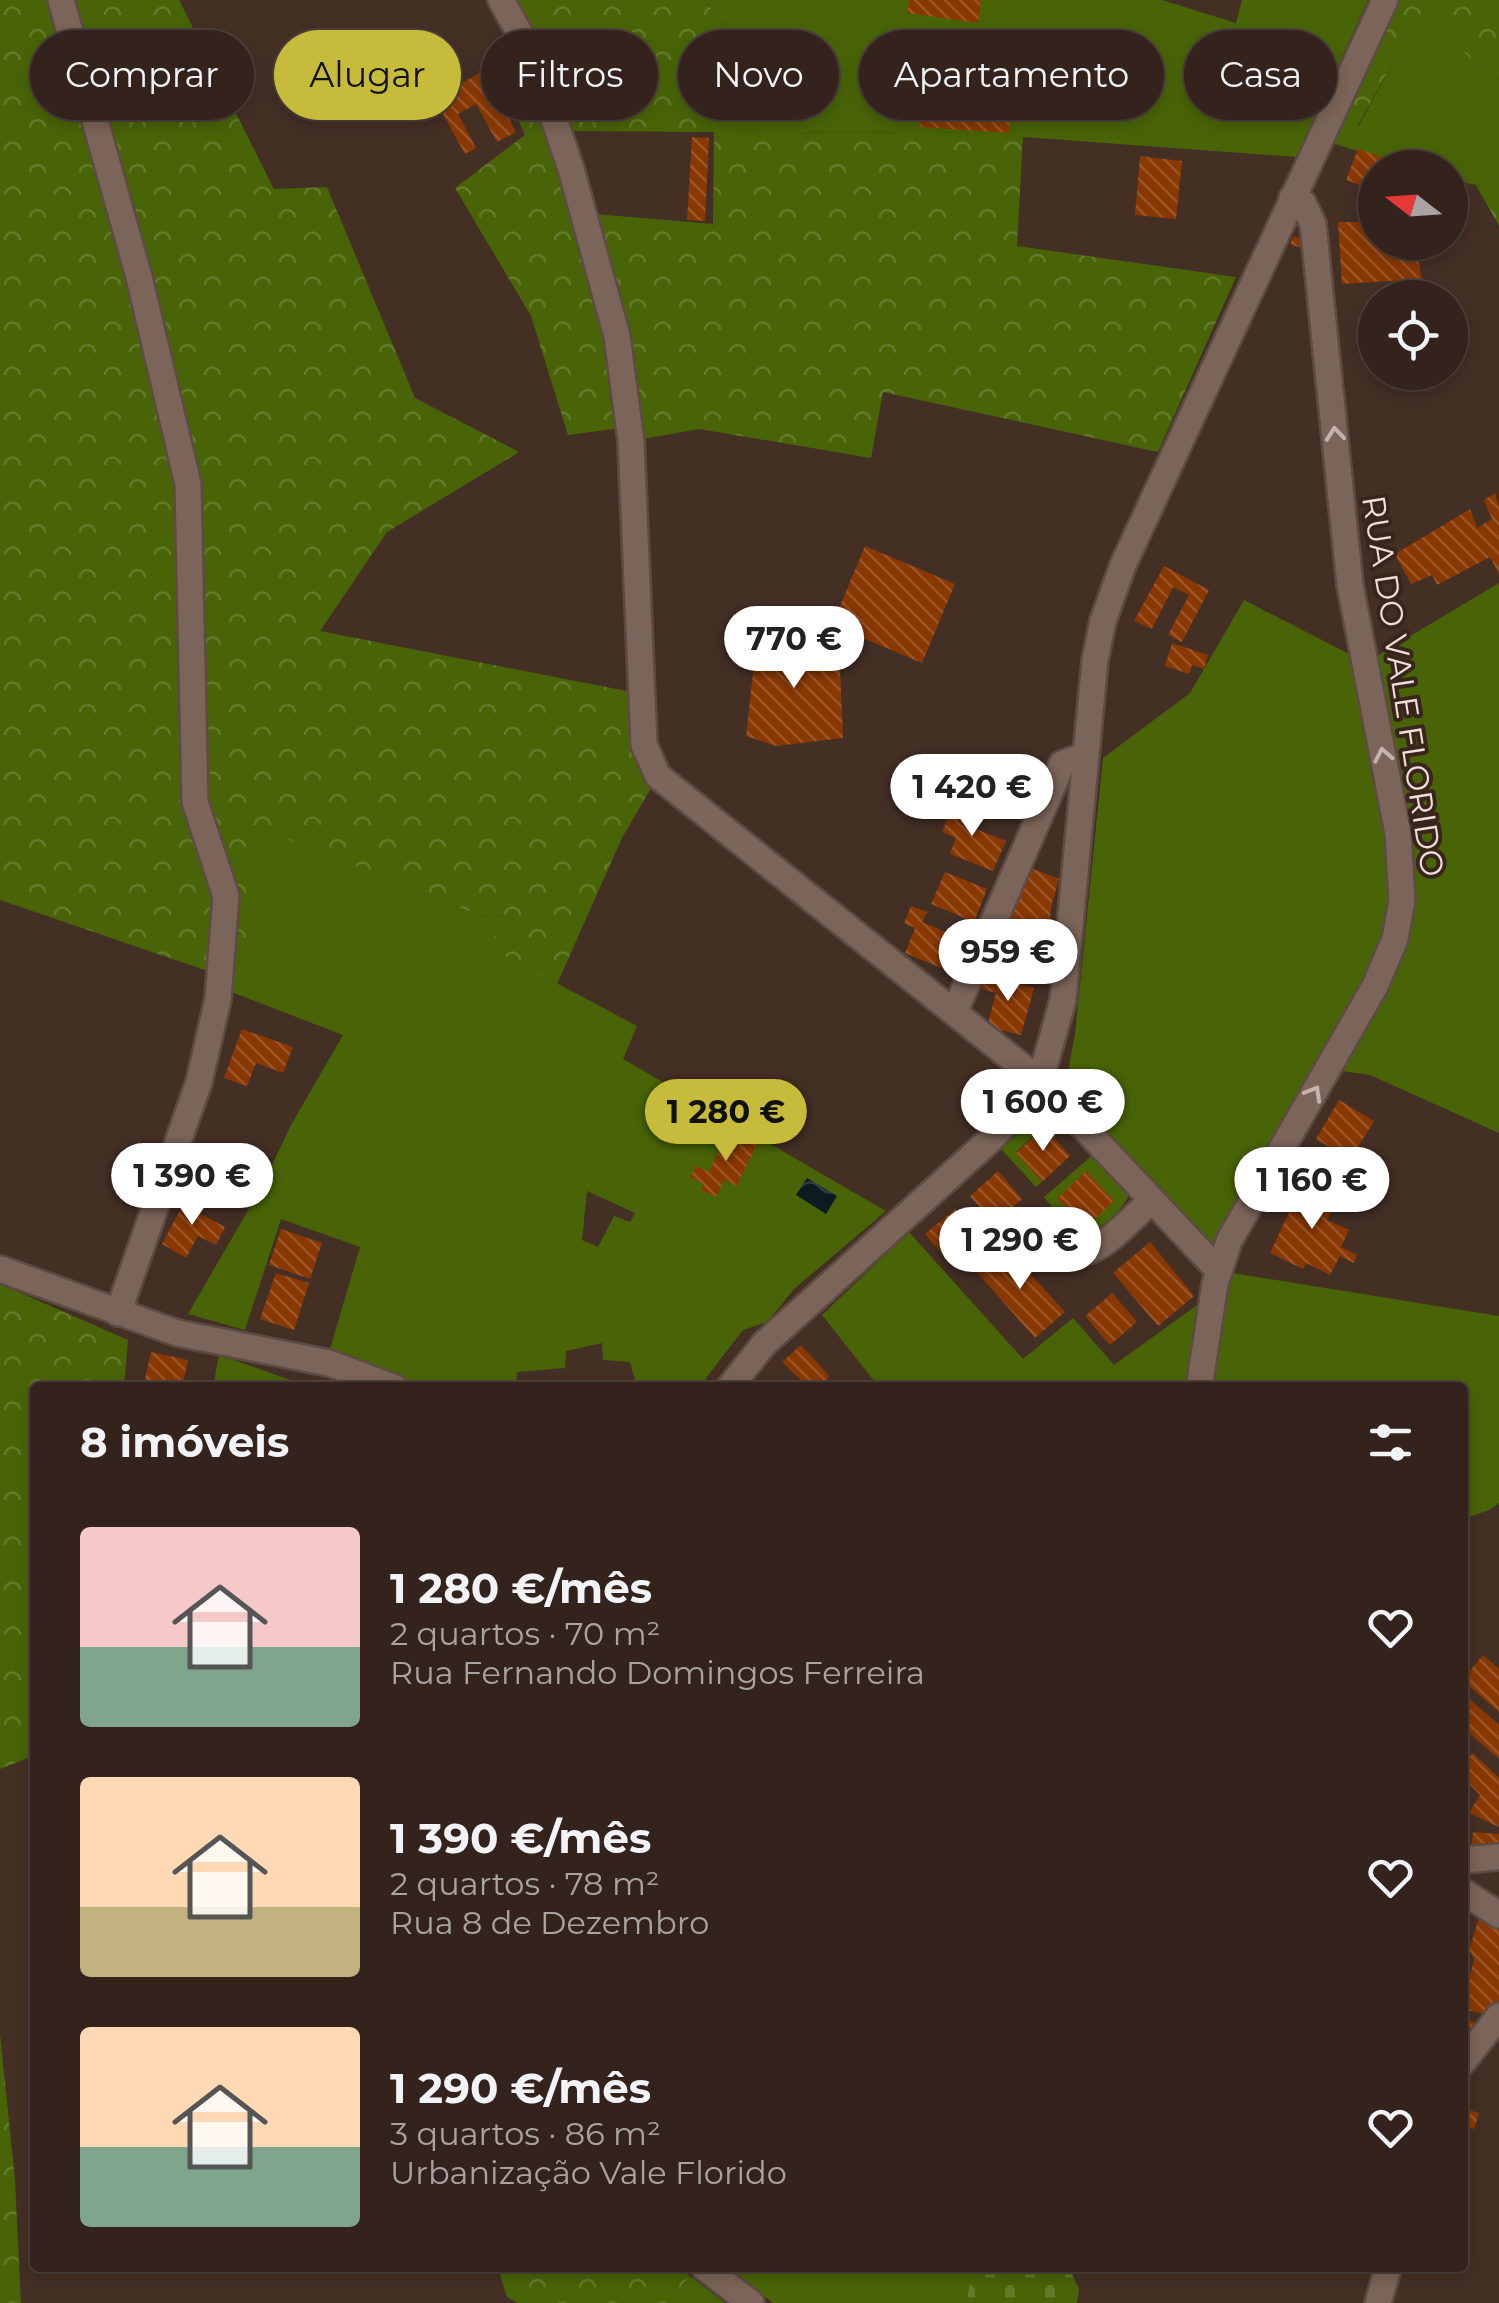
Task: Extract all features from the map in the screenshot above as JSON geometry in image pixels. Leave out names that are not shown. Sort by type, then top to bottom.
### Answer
[{"type":"street","points":[[61,0],[139,277],[188,484],[195,802],[226,896],[218,999],[199,1082],[118,1313]]},
{"type":"street","points":[[501,0],[533,57],[571,169],[617,336],[631,442],[644,745],[658,776],[1040,1081],[1219,1271]]},
{"type":"street","points":[[733,1382],[795,1314],[991,1139],[1040,1081],[1062,1000],[1095,660],[1113,589],[1384,0]]},
{"type":"street","name":"RUA DO VALE FLORIDO","points":[[1200,1382],[1205,1334],[1229,1241],[1374,986],[1395,939],[1402,900],[1398,834],[1350,585],[1313,224],[1303,203],[1292,198]]},
{"type":"street","points":[[955,1011],[1062,764],[1074,758],[1083,760]]},
{"type":"street","points":[[1058,1238],[1074,1249],[1099,1247],[1152,1200]]},
{"type":"street","points":[[0,1269],[176,1333],[328,1363],[379,1382]]},
{"type":"street","points":[[1468,1860],[1499,1857]]},
{"type":"street","points":[[1468,1894],[1499,1915]]},
{"type":"street","points":[[1468,2055],[1499,2016]]},
{"type":"street","points":[[709,2272],[750,2303]]},
{"type":"street","points":[[1378,2303],[1387,2272]]},
{"type":"green space","points":[[0,0],[179,0],[194,30],[30,30],[30,120],[239,120],[274,189],[327,187],[415,398],[519,452],[387,532],[320,631],[642,694],[658,776],[622,838],[557,984],[488,947],[507,917],[478,915],[254,826],[254,909],[234,980],[0,900]]},
{"type":"green space","points":[[501,0],[705,0],[727,30],[678,30],[678,120],[717,120],[715,132],[1009,133],[1023,137],[1017,246],[1236,277],[1158,452],[883,392],[871,458],[699,429],[631,441],[629,427],[568,435],[531,316],[455,188],[525,135],[518,120],[658,120],[658,30],[517,30]],"holes":[[[559,131],[714,132],[713,224],[583,213]]]},
{"type":"green space","points":[[705,0],[1162,0],[1236,23],[1242,0],[1368,0],[1337,68],[1337,30],[1184,30],[1184,120],[1313,120],[1296,157],[1009,133],[714,132],[716,120],[839,120],[839,30],[727,30]]},
{"type":"green space","points":[[1399,0],[1499,0],[1499,79],[1480,70],[1425,7],[1358,125],[1344,121]]},
{"type":"green space","points":[[1425,6],[1480,70],[1499,79],[1499,181],[1468,183],[1468,150],[1358,151],[1331,143],[1344,121],[1359,125]]},
{"type":"green space","points":[[1499,181],[1499,226],[1476,185]]},
{"type":"green space","points":[[1499,583],[1499,1133],[1370,1075],[1328,1069],[1220,1271],[1499,1316],[1499,1503],[1468,1517],[1468,1382],[875,1382],[822,1315],[909,1232],[1023,1359],[1073,1318],[1114,1365],[1197,1305],[1212,1299],[1219,1271],[1159,1189],[1079,1100],[1067,1077],[1075,1034],[1103,758],[1190,693],[1244,600],[1351,655],[1395,823],[1375,657]]},
{"type":"green space","points":[[253,825],[478,915],[508,917],[489,947],[637,1026],[623,1059],[886,1211],[794,1289],[767,1322],[743,1330],[706,1382],[636,1382],[630,1362],[603,1360],[602,1343],[566,1351],[565,1368],[517,1372],[516,1382],[409,1382],[330,1349],[360,1247],[281,1219],[245,1330],[188,1314],[343,1035],[231,992],[220,976],[234,979],[254,909]],"holes":[[[587,1191],[635,1213],[630,1222],[614,1216],[598,1247],[582,1240]]]},
{"type":"green space","points":[[1045,1113],[1057,1115],[1068,1124],[1054,1138],[1043,1127],[1016,1152],[1042,1182],[1036,1187],[1000,1148]]},
{"type":"green space","points":[[1095,1153],[1130,1193],[1112,1218],[1085,1235],[1071,1231],[1044,1197]]},
{"type":"green space","points":[[0,1284],[128,1340],[124,1382],[30,1382],[30,1757],[0,1769]]},
{"type":"green space","points":[[219,1355],[297,1382],[214,1382]]},
{"type":"green space","points":[[0,2034],[15,2180],[21,2303],[0,2303]]},
{"type":"green space","points":[[499,2272],[684,2272],[690,2276],[671,2303],[518,2303],[507,2297]]},
{"type":"green space","points":[[733,2272],[971,2272],[967,2303],[773,2303]]},
{"type":"green space","points":[[971,2272],[1071,2272],[1079,2289],[1077,2303],[967,2303]]},
{"type":"green space","points":[[690,2276],[725,2303],[671,2303]]},
{"type":"water","points":[[214,1172],[223,1176],[227,1185],[223,1194],[214,1198],[205,1194],[201,1185],[205,1176]]},
{"type":"water","points":[[807,1178],[837,1196],[826,1214],[796,1195]]},
{"type":"building","points":[[909,0],[981,0],[978,23],[907,13]]},
{"type":"building","points":[[481,73],[481,113],[476,104],[461,112],[461,83]]},
{"type":"building","points":[[446,120],[461,120],[476,148],[465,154]]},
{"type":"building","points":[[485,120],[510,120],[516,132],[497,142]]},
{"type":"building","points":[[920,120],[1010,120],[1009,133],[920,127]]},
{"type":"building","points":[[692,137],[709,138],[705,221],[687,220]]},
{"type":"building","points":[[1358,149],[1361,150],[1358,184],[1346,180]]},
{"type":"building","points":[[1140,156],[1182,161],[1176,219],[1135,215]]},
{"type":"building","points":[[1338,222],[1358,222],[1358,260],[1418,260],[1422,279],[1358,280],[1342,284]]},
{"type":"building","points":[[1294,236],[1304,240],[1301,248],[1290,244]]},
{"type":"building","points":[[1495,493],[1499,506],[1499,574],[1490,557],[1437,585],[1432,575],[1411,584],[1395,554],[1470,509],[1477,528],[1492,519],[1484,500]]},
{"type":"building","points":[[865,546],[955,584],[922,663],[832,625]]},
{"type":"building","points":[[1164,566],[1209,590],[1182,642],[1168,635],[1189,595],[1173,587],[1152,629],[1134,621]]},
{"type":"building","points":[[758,628],[823,639],[840,669],[843,738],[776,746],[746,736]]},
{"type":"building","points":[[1172,643],[1208,655],[1204,669],[1192,665],[1189,674],[1165,666]]},
{"type":"building","points":[[955,799],[973,807],[966,825],[1006,841],[993,871],[950,854],[956,838],[942,832]]},
{"type":"building","points":[[1028,867],[1059,879],[1051,907],[1048,949],[1032,948],[1031,959],[992,948]]},
{"type":"building","points":[[945,872],[987,889],[974,922],[931,904]]},
{"type":"building","points":[[911,906],[927,912],[922,922],[958,937],[944,969],[905,953],[915,928],[904,923]]},
{"type":"building","points":[[982,975],[1034,988],[1021,1035],[987,1027],[996,993],[978,988]]},
{"type":"building","points":[[242,1029],[293,1047],[283,1073],[256,1063],[247,1086],[224,1078]]},
{"type":"building","points":[[1339,1100],[1374,1121],[1350,1160],[1316,1139]]},
{"type":"building","points":[[1044,1127],[1070,1156],[1042,1182],[1016,1153]]},
{"type":"building","points":[[729,1130],[757,1144],[737,1186],[724,1180],[716,1197],[701,1190],[704,1184],[690,1177],[696,1166],[709,1172]]},
{"type":"building","points":[[998,1171],[1022,1199],[994,1223],[970,1196]]},
{"type":"building","points":[[1086,1171],[1114,1201],[1085,1228],[1057,1199]]},
{"type":"building","points":[[1304,1181],[1339,1197],[1327,1220],[1349,1230],[1341,1247],[1357,1255],[1354,1263],[1340,1256],[1330,1275],[1306,1263],[1303,1269],[1270,1253]]},
{"type":"building","points":[[188,1195],[206,1204],[201,1214],[225,1227],[216,1245],[198,1236],[186,1258],[162,1244]]},
{"type":"building","points":[[955,1209],[982,1240],[952,1265],[925,1234]]},
{"type":"building","points":[[281,1229],[322,1243],[310,1279],[269,1265]]},
{"type":"building","points":[[1150,1242],[1194,1296],[1158,1326],[1113,1273]]},
{"type":"building","points":[[1004,1245],[1065,1312],[1035,1338],[976,1271]]},
{"type":"building","points":[[276,1273],[309,1283],[294,1330],[260,1319]]},
{"type":"building","points":[[1112,1293],[1137,1322],[1110,1345],[1085,1316]]},
{"type":"building","points":[[801,1345],[829,1376],[826,1382],[803,1382],[782,1362]]},
{"type":"building","points":[[151,1352],[188,1360],[183,1382],[144,1382]]},
{"type":"building","points":[[1483,1655],[1499,1669],[1499,1712],[1468,1685],[1468,1673]]},
{"type":"building","points":[[1468,1697],[1499,1725],[1499,1759],[1468,1732]]},
{"type":"building","points":[[1473,1753],[1499,1778],[1499,1827],[1469,1813],[1480,1795],[1468,1783],[1468,1758]]},
{"type":"building","points":[[1473,1832],[1499,1834],[1499,1853],[1470,1855]]},
{"type":"building","points":[[1481,1911],[1499,1922],[1499,2002],[1489,2015],[1468,2010],[1468,1979],[1474,1959],[1469,1950]]},
{"type":"building","points":[[1468,2020],[1481,2025],[1468,2042]]},
{"type":"building","points":[[1468,2110],[1479,2113],[1474,2129],[1468,2128]]}]
